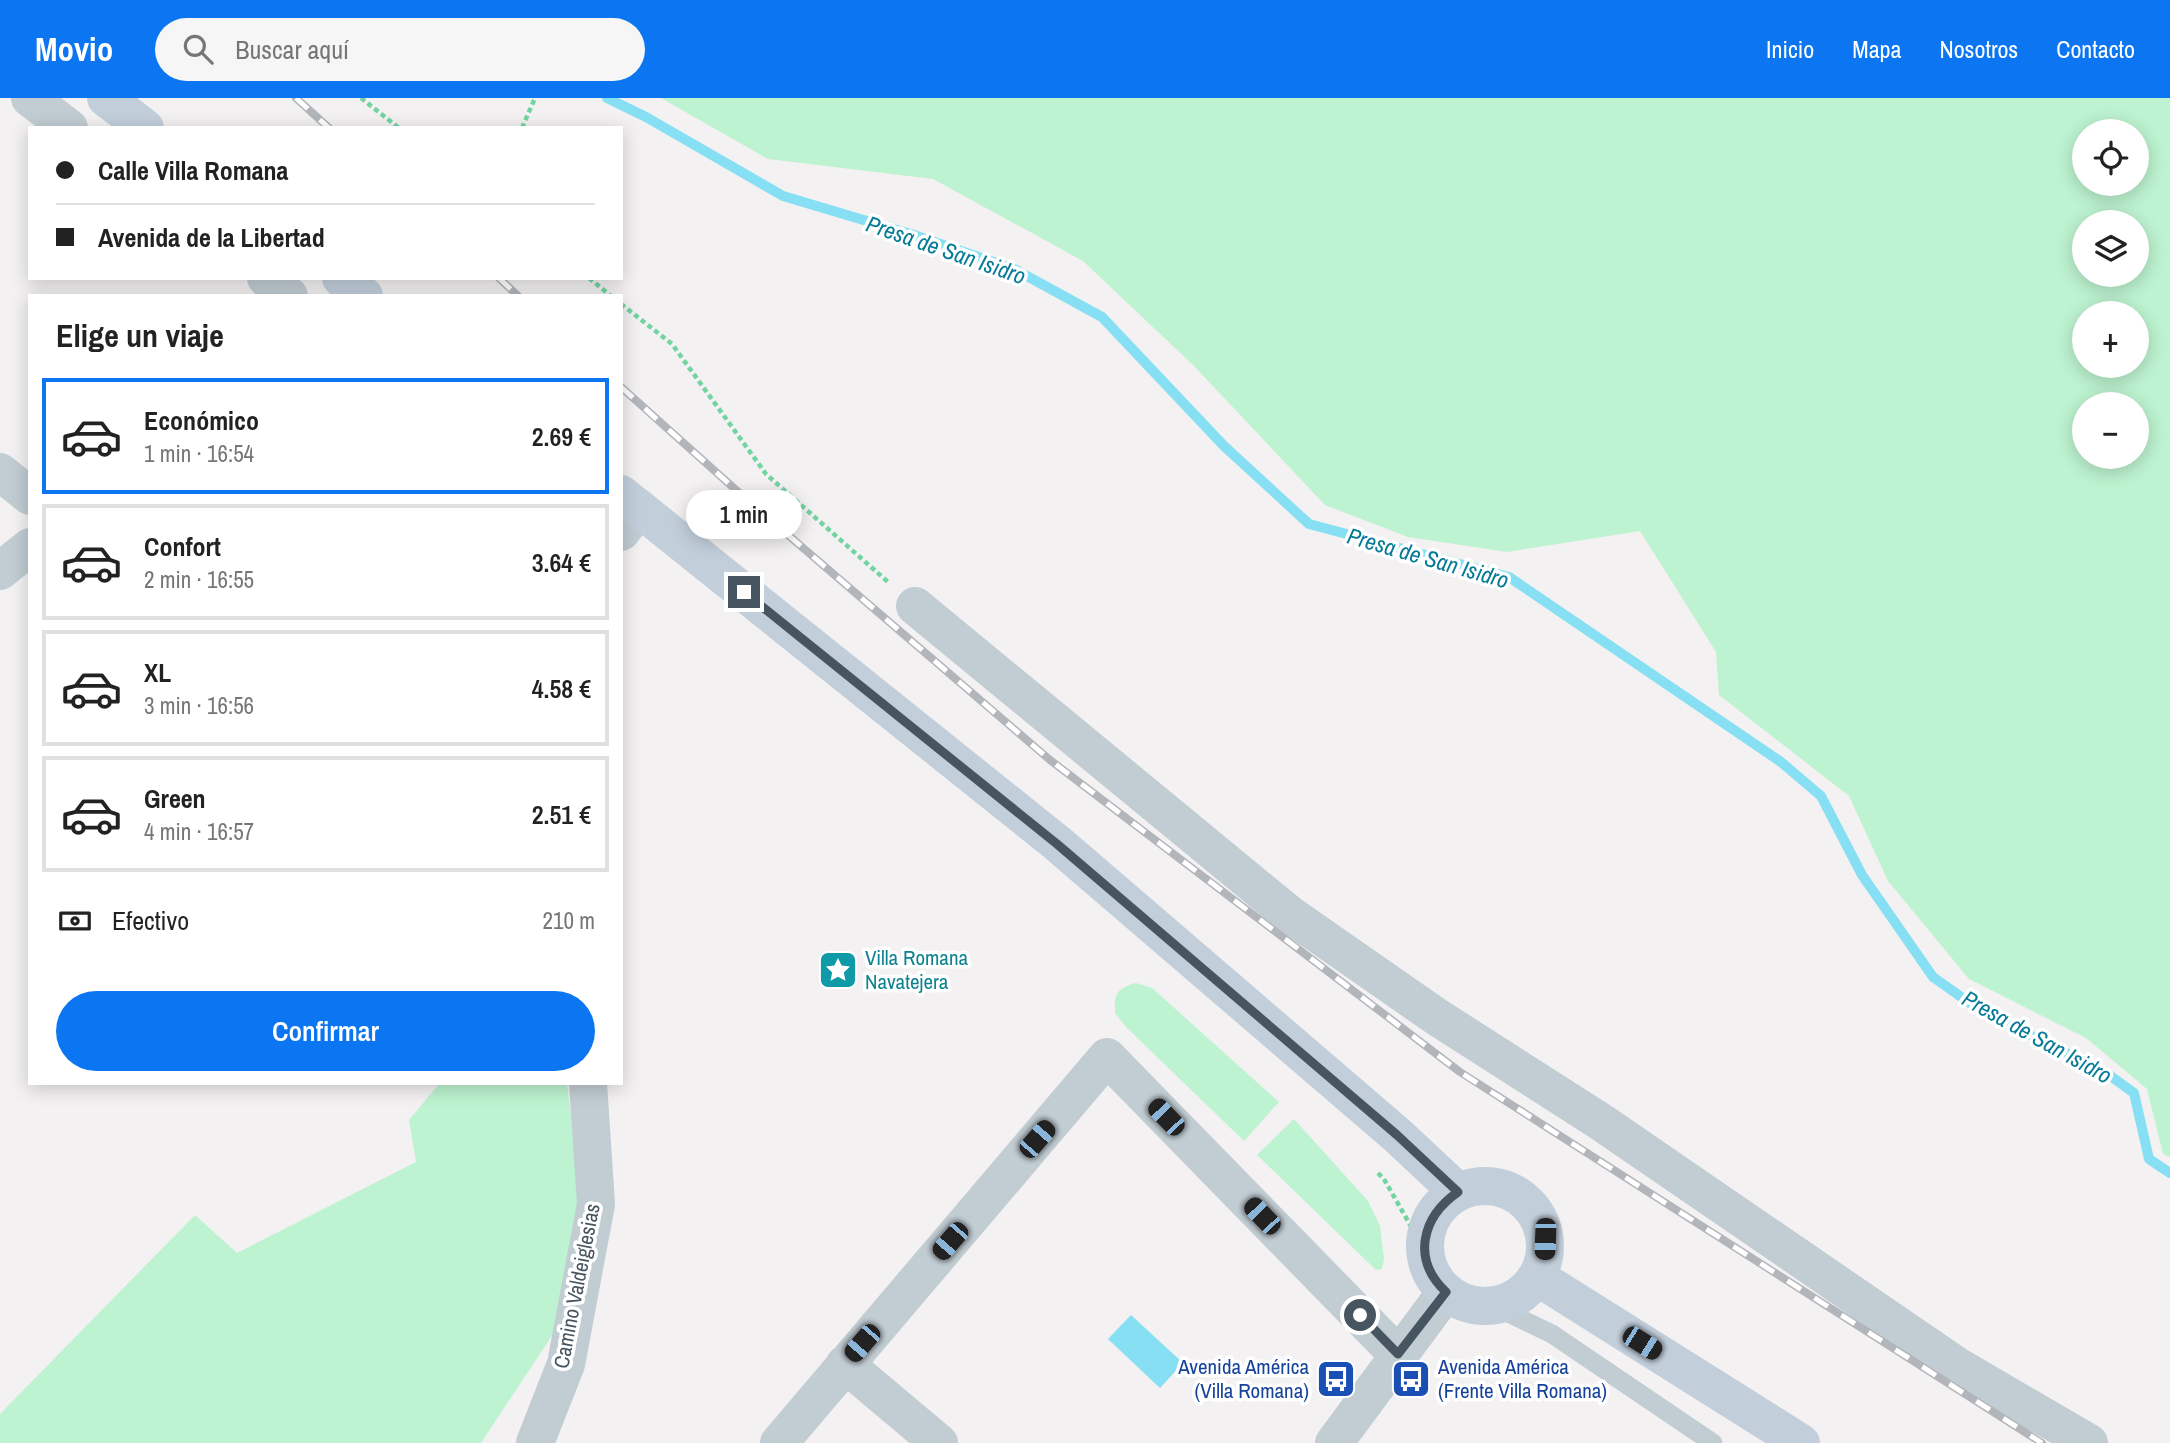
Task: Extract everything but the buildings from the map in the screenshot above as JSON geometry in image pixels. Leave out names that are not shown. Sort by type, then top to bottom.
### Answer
[{"type":"main road","points":[[106,98],[142,126]]},
{"type":"main road","points":[[344,280],[361,294]]},
{"type":"main road","points":[[626,511],[1057,844],[1397,1135],[1458,1192]]},
{"type":"main road","points":[[1475,1186],[1493,1186],[1512,1192],[1528,1203],[1539,1220],[1545,1239],[1545,1258],[1537,1277],[1526,1291],[1511,1301],[1479,1307],[1464,1303],[1438,1284],[1429,1268],[1425,1251],[1426,1233],[1433,1217],[1444,1202],[1458,1192],[1475,1186]]},
{"type":"main road","points":[[1537,1277],[1801,1443]]},
{"type":"street","points":[[30,98],[66,126]]},
{"type":"street","points":[[269,280],[286,294]]},
{"type":"street","points":[[0,472],[28,494]]},
{"type":"street","points":[[0,571],[28,549]]},
{"type":"street","points":[[915,606],[1289,914],[1437,1017],[1601,1122],[1957,1366],[2089,1443]]},
{"type":"street","points":[[779,1443],[1107,1058],[1398,1354]]},
{"type":"street","name":"Camino Valdeiglesias","points":[[535,1443],[566,1364],[596,1204],[588,1085]]},
{"type":"street","points":[[1334,1443],[1446,1292]]},
{"type":"street","points":[[845,1364],[939,1443]]},
{"type":"lane","points":[[1494,1306],[1552,1334],[1713,1443]]},
{"type":"path","points":[[361,98],[397,126]]},
{"type":"path","points":[[523,126],[535,98]]},
{"type":"path","points":[[591,280],[609,294]]},
{"type":"path","points":[[623,306],[672,344],[766,474],[915,606]]},
{"type":"green space","points":[[661,98],[2170,98],[2170,1157],[2163,1154],[2147,1089],[2086,1038],[1969,979],[1888,881],[1849,796],[1719,695],[1716,652],[1640,531],[1507,552],[1408,537],[1325,505],[1193,365],[1083,261],[933,179],[768,159]]},
{"type":"green space","points":[[1136,983],[1152,988],[1279,1102],[1244,1141],[1126,1027],[1115,1013],[1118,993]]},
{"type":"green space","points":[[438,1085],[567,1085],[580,1190],[557,1328],[481,1443],[0,1443],[0,1414],[195,1215],[237,1253],[416,1162],[409,1120]]},
{"type":"green space","points":[[1294,1119],[1368,1201],[1380,1226],[1384,1259],[1382,1269],[1376,1270],[1257,1155]]},
{"type":"water","points":[[1131,1315],[1183,1363],[1160,1388],[1108,1339]]},
{"type":"waterway","name":"Presa de San Isidro","points":[[607,98],[646,117],[783,196],[914,235],[1014,269],[1102,317],[1224,446],[1309,524],[1509,577],[1781,762],[1821,796],[1862,875],[1933,977],[1981,1011],[2105,1072],[2134,1093],[2149,1159],[2170,1173]]},
{"type":"railway","points":[[296,98],[327,126]]},
{"type":"railway","points":[[501,280],[516,294]]},
{"type":"railway","points":[[623,389],[745,498],[1050,760],[1460,1072],[2042,1443]]},
{"type":"place","name":"Villa Romana Navatejera","points":[[838,970]]},
{"type":"place","name":"Avenida América (Villa Romana)","points":[[1336,1379]]},
{"type":"place","name":"Avenida América (Frente Villa Romana)","points":[[1411,1379]]},
{"type":"route","points":[[744,592],[1057,844],[1397,1135],[1458,1192],[1444,1202],[1426,1233],[1425,1251],[1429,1268],[1446,1292],[1437,1306],[1398,1354],[1360,1315]]}]
